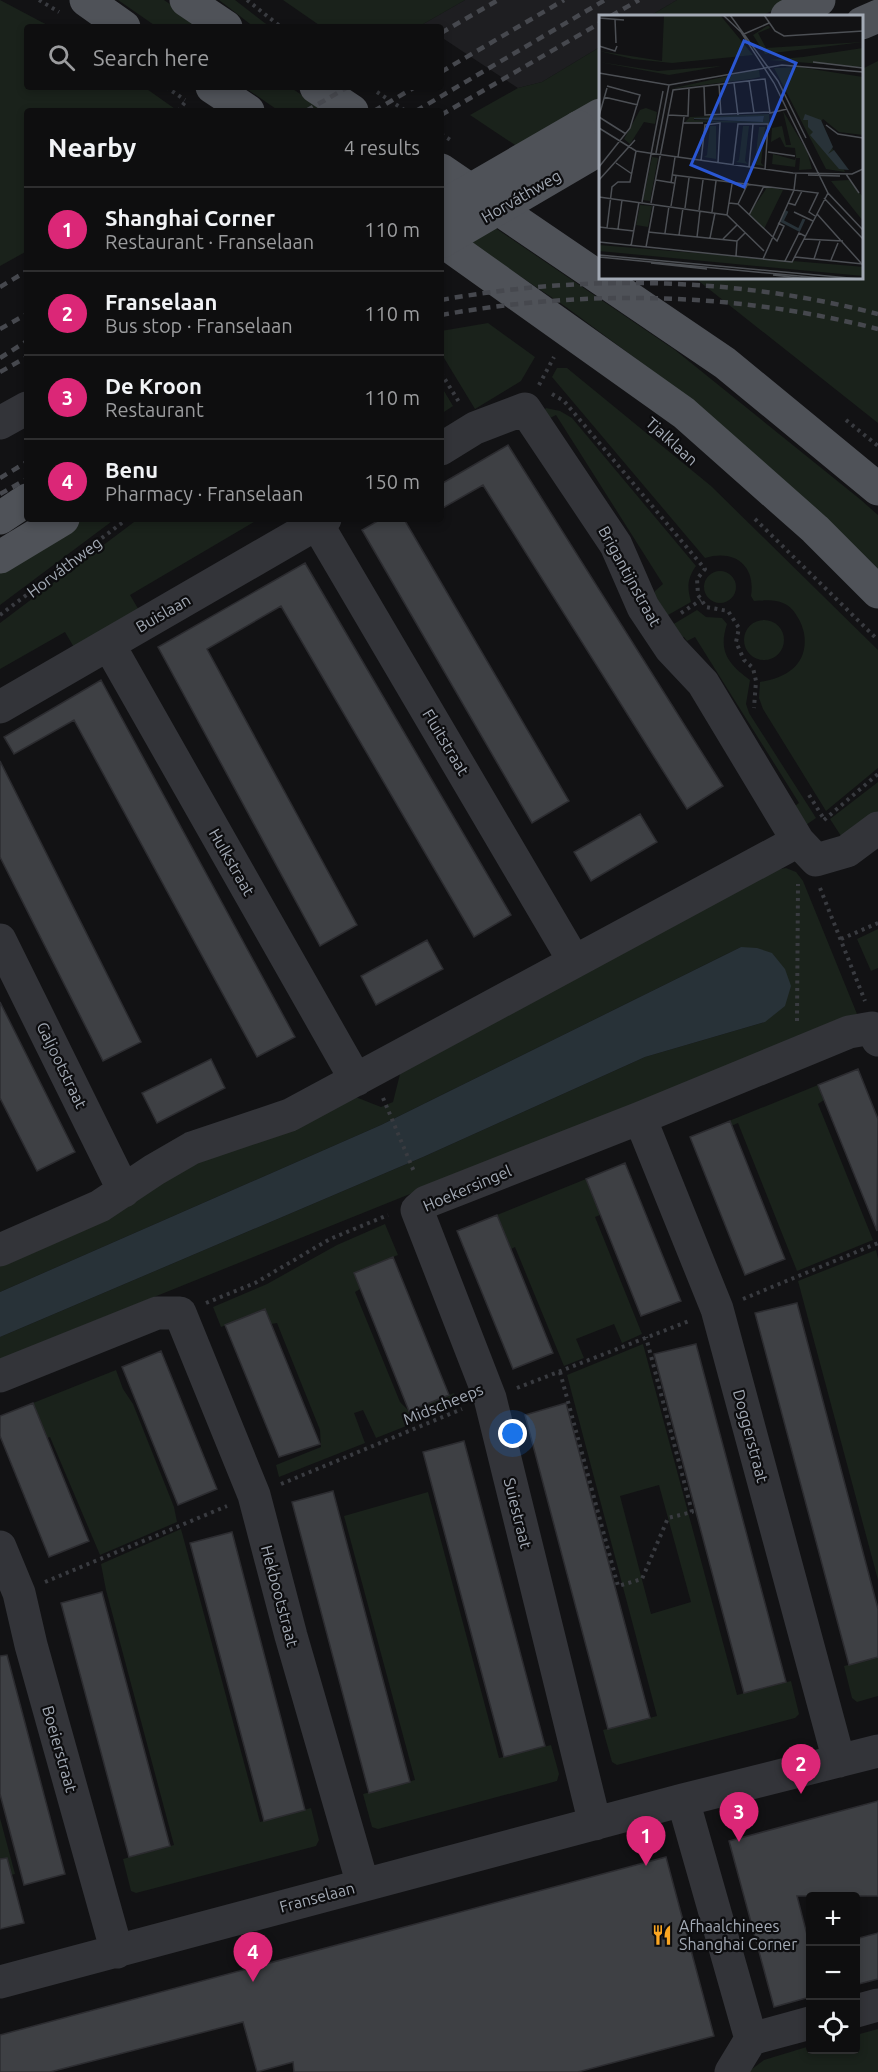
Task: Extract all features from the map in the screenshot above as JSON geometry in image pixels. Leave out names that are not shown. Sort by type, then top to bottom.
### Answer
[{"type":"main road","points":[[86,0],[120,24]]},
{"type":"main road","points":[[186,0],[222,24]]},
{"type":"main road","points":[[789,15],[819,0]]},
{"type":"main road","points":[[863,22],[878,16]]},
{"type":"main road","points":[[320,90],[348,108]]},
{"type":"main road","points":[[199,94],[239,108]]},
{"type":"main road","name":"Horváthweg","points":[[444,206],[593,131]]},
{"type":"main road","name":"Horváthweg","points":[[444,239],[593,131]]},
{"type":"main road","points":[[444,172],[599,277]]},
{"type":"main road","name":"Tjalklaan","points":[[444,243],[684,413],[815,529],[878,592]]},
{"type":"main road","points":[[601,279],[725,363],[878,489]]},
{"type":"main road","points":[[0,518],[24,502]]},
{"type":"main road","points":[[0,557],[58,522]]},
{"type":"street","points":[[444,447],[532,397]]},
{"type":"street","name":"Brigantijnstraat","points":[[532,397],[616,545],[644,607],[671,649],[703,683],[807,851]]},
{"type":"street","points":[[0,423],[24,410]]},
{"type":"street","name":"Buislaan","points":[[0,707],[319,522]]},
{"type":"street","name":"Fluitstraat","points":[[322,522],[574,961]]},
{"type":"street","name":"Hulkstraat","points":[[109,645],[356,1080]]},
{"type":"street","points":[[0,1250],[100,1206],[192,1148],[290,1115],[574,961],[807,851],[847,851],[878,828]]},
{"type":"street","name":"Galjootstraat","points":[[0,940],[124,1191]]},
{"type":"street","name":"Hoekersingel","points":[[417,1210],[426,1202],[640,1118],[849,1032],[875,1034]]},
{"type":"street","name":"Doggerstraat","points":[[640,1118],[717,1310],[839,1761]]},
{"type":"street","name":"Suiestraat","points":[[417,1210],[490,1398],[595,1824]]},
{"type":"street","points":[[0,1376],[157,1313],[180,1313]]},
{"type":"street","name":"Hekbootstraat","points":[[180,1313],[254,1495],[291,1636],[363,1885]]},
{"type":"street","name":"Boeierstraat","points":[[0,1547],[19,1593],[31,1644],[117,1952]]},
{"type":"street","name":"Franselaan","points":[[0,1983],[683,1800],[878,1751]]},
{"type":"street","points":[[683,1800],[751,2039]]},
{"type":"street","points":[[860,2010],[878,2005]]},
{"type":"street","points":[[731,2072],[751,2039],[806,2024]]},
{"type":"path","points":[[247,0],[277,24]]},
{"type":"path","points":[[374,90],[401,108]]},
{"type":"path","points":[[182,108],[199,94]]},
{"type":"path","points":[[557,352],[532,397],[564,401],[705,569],[697,579],[698,595],[706,607],[728,611],[740,628],[736,642],[744,660],[753,668],[756,681],[753,707],[759,717]]},
{"type":"path","points":[[754,518],[878,640]]},
{"type":"path","name":"Horváthweg","points":[[0,615],[123,522]]},
{"type":"path","points":[[797,1053],[807,851],[824,819],[878,774]]},
{"type":"path","points":[[806,791],[824,819]]},
{"type":"path","points":[[807,851],[820,890],[868,1009],[875,1034]]},
{"type":"path","points":[[841,939],[878,923]]},
{"type":"path","points":[[392,1115],[411,1165]]},
{"type":"path","name":"Hoekersingel","points":[[180,1313],[255,1283],[330,1239],[406,1208],[417,1210]]},
{"type":"path","name":"Midscheeps","points":[[19,1593],[490,1398],[717,1310],[878,1243]]},
{"type":"path","points":[[561,1372],[618,1586],[642,1579],[668,1518],[692,1512],[646,1337]]},
{"type":"shaded area","points":[[0,0],[45,24],[24,24],[24,90],[148,90],[174,108],[24,108],[24,253],[0,266]]},
{"type":"shaded area","points":[[118,0],[164,0],[200,24],[153,24]]},
{"type":"shaded area","points":[[219,0],[235,0],[266,24],[250,24]]},
{"type":"shaded area","points":[[283,0],[465,0],[423,24],[318,24]]},
{"type":"shaded area","points":[[465,0],[677,0],[652,15],[599,15],[599,48],[542,82],[518,88],[444,39],[444,24],[423,24]]},
{"type":"shaded area","points":[[677,0],[796,0],[763,15],[652,15]]},
{"type":"shaded area","points":[[599,48],[599,104],[518,147],[470,115],[518,88],[542,82]]},
{"type":"shaded area","points":[[878,61],[878,423],[696,279],[863,279],[863,68]]},
{"type":"shaded area","points":[[248,90],[294,90],[321,108],[275,108]]},
{"type":"shaded area","points":[[444,193],[675,350],[861,500],[878,515],[878,572],[662,378],[566,307],[444,225]]},
{"type":"shaded area","points":[[488,323],[535,357],[521,381],[475,409],[444,358],[444,330]]},
{"type":"shaded area","points":[[557,368],[567,368],[711,486],[878,650],[878,768],[826,811],[763,709],[759,698],[760,682],[788,673],[800,661],[805,644],[803,629],[798,617],[790,607],[783,603],[771,600],[754,601],[751,596],[750,576],[741,562],[725,556],[705,558],[552,377]]},
{"type":"shaded area","points":[[444,391],[453,406],[444,412]]},
{"type":"shaded area","points":[[546,408],[560,411],[572,418],[696,566],[689,583],[691,602],[661,619],[651,605],[655,591],[663,584],[556,415],[548,419],[543,412]]},
{"type":"shaded area","points":[[76,522],[111,522],[0,605],[0,569]]},
{"type":"shaded area","points":[[134,522],[254,522],[130,595],[140,612],[75,649],[65,632],[0,669],[0,623]]},
{"type":"shaded area","points":[[720,571],[731,576],[736,587],[731,598],[720,603],[709,598],[704,587],[709,576]]},
{"type":"shaded area","points":[[697,610],[706,617],[722,618],[727,624],[724,642],[727,656],[736,668],[750,680],[746,704],[749,713],[816,818],[803,827],[792,808],[799,803],[695,637],[687,641],[684,637],[670,635],[667,628]]},
{"type":"shaded area","points":[[764,620],[772,621],[778,626],[783,632],[783,648],[778,654],[772,659],[764,660],[756,659],[750,654],[745,648],[744,640],[745,632],[750,626],[756,621]]},
{"type":"shaded area","points":[[878,782],[878,813],[843,839],[830,819]]},
{"type":"shaded area","points":[[786,868],[796,872],[803,881],[857,1014],[0,1359],[0,1337],[423,1157],[645,1057],[765,1022],[741,947],[381,1125],[0,1292],[0,1265],[169,1176],[353,1096],[381,1107],[393,1102],[401,1070],[776,870]]},
{"type":"shaded area","points":[[878,929],[878,968],[871,971],[857,939]]},
{"type":"shaded area","points":[[741,947],[757,948],[772,953],[785,969],[791,986],[785,1006],[765,1022],[645,1057],[423,1157],[0,1337],[0,1292],[381,1125]]},
{"type":"shaded area","points":[[818,1085],[824,1100],[818,1104],[873,1240],[797,1271],[738,1123],[731,1126],[729,1121]]},
{"type":"shaded area","points":[[586,1179],[600,1215],[595,1217],[642,1334],[622,1343],[614,1324],[576,1339],[584,1358],[564,1366],[515,1247],[511,1249],[497,1215]]},
{"type":"shaded area","points":[[385,1224],[398,1255],[354,1273],[360,1289],[355,1292],[400,1402],[409,1411],[415,1409],[417,1412],[421,1411],[420,1407],[454,1393],[459,1405],[376,1438],[363,1410],[354,1413],[365,1443],[279,1477],[276,1465],[321,1447],[320,1430],[277,1323],[271,1324],[265,1309],[221,1327],[213,1307],[267,1284],[337,1245]]},
{"type":"shaded area","points":[[876,1250],[878,1259],[878,1580],[798,1281]]},
{"type":"shaded area","points":[[643,1344],[737,1695],[791,1681],[799,1714],[795,1718],[617,1765],[612,1762],[603,1730],[657,1716],[567,1375]],"holes":[[[659,1485],[691,1602],[651,1614],[620,1496]]]},
{"type":"shaded area","points":[[116,1370],[123,1389],[133,1404],[174,1507],[177,1522],[100,1555],[50,1437],[47,1438],[33,1403]]},
{"type":"shaded area","points":[[428,1492],[499,1758],[551,1745],[559,1774],[557,1781],[378,1829],[372,1827],[363,1794],[415,1780],[344,1516]]},
{"type":"shaded area","points":[[181,1529],[260,1822],[311,1808],[319,1840],[316,1846],[136,1893],[131,1891],[123,1859],[174,1845],[101,1564]]},
{"type":"shaded area","points":[[878,1657],[878,1696],[857,1702],[852,1698],[844,1666]]},
{"type":"shaded area","points":[[0,1818],[15,1874],[0,1878]]},
{"type":"shaded area","points":[[878,2029],[878,2072],[748,2072],[764,2060],[806,2047],[806,2054],[860,2054],[860,2034]]},
{"type":"building","points":[[508,445],[723,786],[687,809],[483,485],[444,507],[444,482]]},
{"type":"building","points":[[376,522],[406,522],[569,801],[532,823],[362,530]]},
{"type":"building","points":[[305,563],[511,915],[474,937],[281,606],[207,649],[357,925],[320,946],[158,647]]},
{"type":"building","points":[[101,680],[295,1037],[257,1057],[74,720],[14,754],[4,737]]},
{"type":"building","points":[[0,761],[141,1042],[103,1061],[0,857]]},
{"type":"building","points":[[640,814],[657,842],[591,881],[574,852]]},
{"type":"building","points":[[427,940],[443,969],[376,1005],[361,976]]},
{"type":"building","points":[[0,1002],[75,1152],[37,1171],[0,1098]]},
{"type":"building","points":[[211,1059],[225,1088],[157,1123],[142,1093]]},
{"type":"building","points":[[858,1069],[878,1119],[877,1231],[818,1085]]},
{"type":"building","points":[[730,1121],[785,1259],[745,1275],[690,1137]]},
{"type":"building","points":[[625,1163],[681,1301],[641,1316],[586,1179]]},
{"type":"building","points":[[497,1215],[553,1353],[513,1369],[457,1231]]},
{"type":"building","points":[[393,1257],[449,1395],[409,1411],[354,1273]]},
{"type":"building","points":[[797,1303],[878,1609],[878,1657],[849,1665],[755,1313]]},
{"type":"building","points":[[265,1309],[320,1444],[279,1457],[225,1325]]},
{"type":"building","points":[[696,1344],[786,1682],[744,1693],[654,1354]]},
{"type":"building","points":[[161,1351],[217,1489],[178,1505],[122,1367]]},
{"type":"building","points":[[33,1403],[89,1541],[49,1557],[0,1436],[0,1416]]},
{"type":"building","points":[[566,1403],[650,1718],[608,1729],[525,1415]]},
{"type":"building","points":[[464,1441],[545,1746],[504,1757],[423,1452]]},
{"type":"building","points":[[333,1491],[410,1782],[369,1793],[292,1502]]},
{"type":"building","points":[[232,1532],[305,1810],[264,1821],[190,1543]]},
{"type":"building","points":[[102,1592],[170,1846],[129,1857],[61,1603]]},
{"type":"building","points":[[7,1655],[65,1874],[24,1885],[0,1794],[0,1656]]},
{"type":"building","points":[[878,1801],[878,1896],[860,1896],[860,1892],[806,1892],[806,1896],[797,1896],[806,1931],[806,1998],[774,2007],[729,1841]]},
{"type":"building","points":[[666,1857],[714,2036],[578,2072],[294,2072],[293,2062],[257,2072],[243,2022],[50,2072],[0,2072],[0,2035]]},
{"type":"building","points":[[7,1858],[24,1923],[0,1929],[0,1859]]},
{"type":"building","points":[[878,1933],[878,1979],[860,1984],[860,1946],[860,1938]]},
{"type":"railway","points":[[444,31],[498,0]]},
{"type":"railway","points":[[444,70],[564,0]]},
{"type":"railway","points":[[421,108],[605,0]]},
{"type":"railway","points":[[613,15],[639,0]]},
{"type":"railway","points":[[444,113],[599,24]]},
{"type":"railway","points":[[311,108],[343,90]]},
{"type":"railway","points":[[379,108],[410,90]]},
{"type":"railway","points":[[0,287],[24,273]]},
{"type":"railway","points":[[444,300],[550,286],[660,283],[715,286],[770,293],[878,314]]},
{"type":"railway","points":[[444,315],[550,301],[660,298],[715,301],[770,308],[878,329]]},
{"type":"railway","points":[[0,329],[24,316]]},
{"type":"railway","points":[[0,358],[24,343]]},
{"type":"railway","points":[[0,372],[24,359]]},
{"type":"railway","points":[[0,478],[24,464]]},
{"type":"railway","points":[[0,494],[24,481]]},
{"type":"place","name":"Franselaan","points":[[801,1794]]},
{"type":"place","name":"De Kroon","points":[[739,1842]]},
{"type":"place","name":"Shanghai Corner","points":[[646,1866]]},
{"type":"place","name":"Afhaalchinees Shanghai Corner","points":[[662,1935]]},
{"type":"place","name":"Benu","points":[[253,1982]]}]
